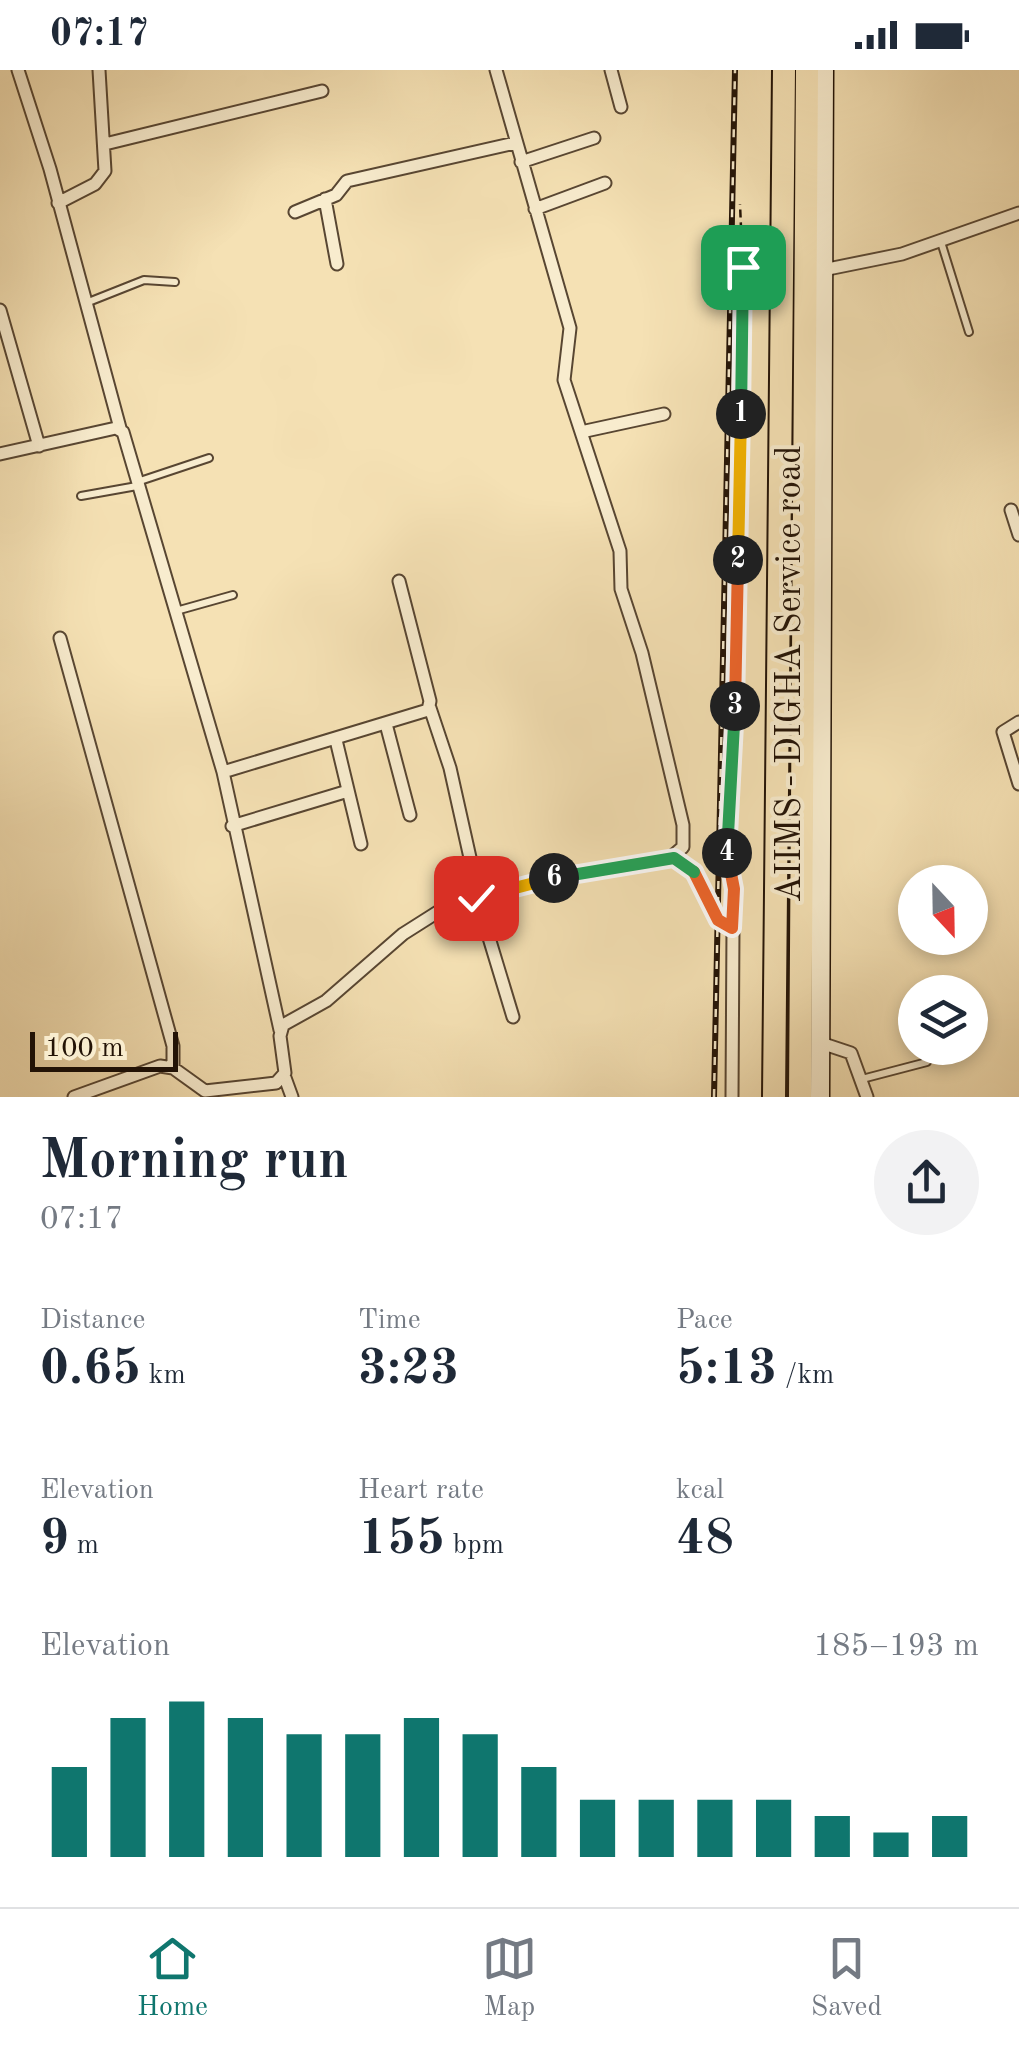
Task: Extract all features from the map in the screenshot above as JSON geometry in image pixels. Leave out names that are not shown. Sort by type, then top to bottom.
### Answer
[{"type":"highway","points":[[774,1097],[784,70]]},
{"type":"highway","points":[[800,1097],[807,70]]},
{"type":"main road","name":"AIIMS - DIGHA Service road","points":[[820,1097],[824,70]]},
{"type":"street","points":[[18,70],[224,772],[232,826],[292,1097]]},
{"type":"street","points":[[58,203],[101,178],[105,144],[99,70]]},
{"type":"street","points":[[280,1030],[344,986],[430,915],[564,876],[674,858],[683,847],[683,825],[642,653],[621,589],[620,550],[563,371],[570,328],[496,70]]},
{"type":"street","points":[[611,70],[621,107]]},
{"type":"street","points":[[105,144],[322,91]]},
{"type":"street","points":[[521,162],[594,138]]},
{"type":"street","points":[[295,212],[338,194],[348,181],[373,179],[515,143]]},
{"type":"street","points":[[535,209],[605,183]]},
{"type":"street","points":[[325,199],[337,264]]},
{"type":"street","points":[[823,270],[941,240],[1019,214]]},
{"type":"street","points":[[0,310],[39,446]]},
{"type":"street","points":[[581,432],[664,414]]},
{"type":"street","points":[[0,454],[120,428]]},
{"type":"street","points":[[1010,510],[1019,536]]},
{"type":"street","points":[[400,581],[430,708],[450,768],[478,898],[514,1017]]},
{"type":"street","points":[[60,638],[174,1046],[173,1068]]},
{"type":"street","points":[[224,772],[430,708]]},
{"type":"street","points":[[1019,722],[1002,732],[1019,784]]},
{"type":"street","points":[[386,724],[410,815]]},
{"type":"street","points":[[336,740],[361,844]]},
{"type":"street","points":[[232,826],[348,791]]},
{"type":"street","points":[[732,928],[732,1097]]},
{"type":"street","points":[[821,1043],[852,1052],[867,1097]]},
{"type":"street","points":[[74,1097],[106,1092],[145,1070],[173,1068],[199,1089],[227,1094],[276,1083],[284,1074]]},
{"type":"lane","points":[[941,240],[969,332]]},
{"type":"lane","points":[[84,304],[144,280],[175,282]]},
{"type":"lane","points":[[81,496],[137,484],[210,458]]},
{"type":"lane","points":[[175,611],[233,595]]},
{"type":"lane","points":[[862,1079],[915,1065]]},
{"type":"path","points":[[674,858],[693,870],[718,920],[732,928],[734,889],[727,848],[734,796],[736,523],[743,401],[738,334],[743,275],[740,204]]},
{"type":"railway","points":[[714,1097],[735,70]]},
{"type":"route","points":[[476,898],[564,876],[674,858],[682,859],[693,870],[718,920],[732,928],[734,889],[727,848],[734,796],[732,739],[738,632],[735,590],[739,574],[736,523],[743,401],[738,334],[743,267]]}]
